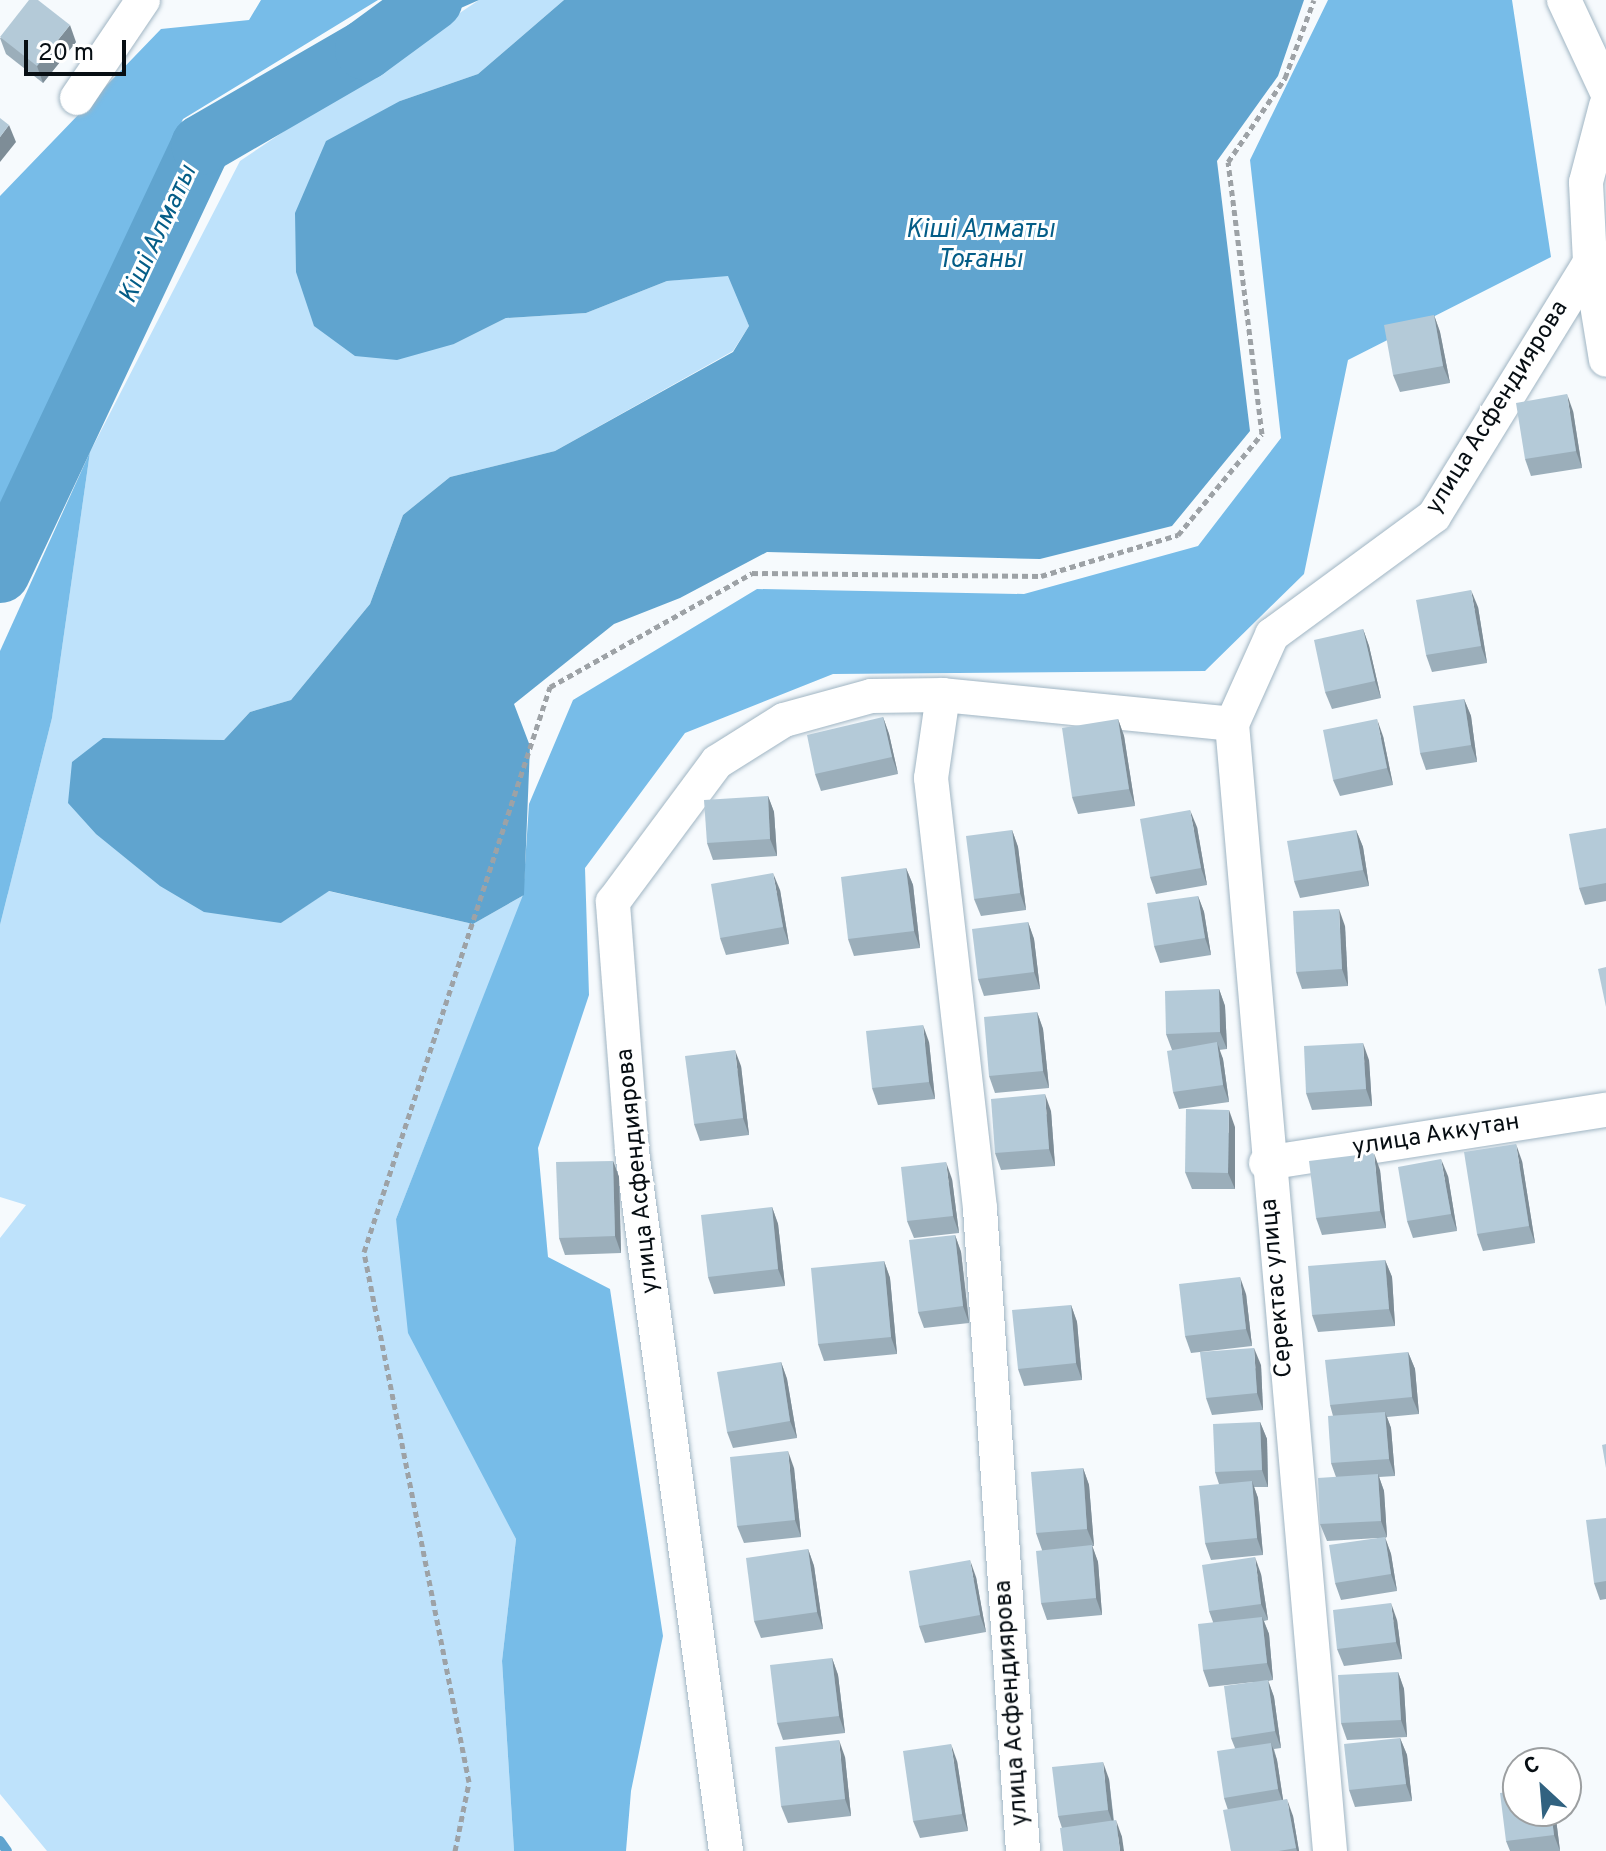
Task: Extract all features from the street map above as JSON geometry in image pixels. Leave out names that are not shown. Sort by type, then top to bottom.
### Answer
[{"type":"street","points":[[77,98],[143,0]]},
{"type":"street","points":[[1564,0],[1606,90]]},
{"type":"street","points":[[1606,106],[1586,182],[1590,262],[1606,360]]},
{"type":"street","name":"улица Асфендиярова","points":[[726,1851],[632,1151],[613,902],[717,762],[771,728],[871,696],[943,695],[1232,724],[1272,635],[1434,516],[1590,262]]},
{"type":"street","name":"улица Асфендиярова","points":[[943,695],[931,778],[980,1209],[1023,1851]]},
{"type":"street","name":"Серектас улица","points":[[1232,724],[1251,914],[1266,1163],[1330,1851]]},
{"type":"street","name":"улица Аккутан","points":[[1266,1163],[1606,1110]]},
{"type":"path","points":[[455,1851],[469,1782],[364,1252],[550,687],[752,573],[1041,576],[1178,535],[1262,434],[1228,162],[1285,78],[1314,0]]},
{"type":"shaded area","points":[[261,0],[378,0],[183,119],[0,504],[0,196],[161,29],[249,20]]},
{"type":"shaded area","points":[[479,0],[564,0],[478,74],[400,101],[454,344],[506,318],[586,313],[667,281],[729,275],[749,326],[733,351],[555,451],[450,477],[403,515],[370,604],[291,700],[250,712],[224,740],[103,738],[281,923],[328,891],[473,924],[524,895],[396,1219],[471,1448],[516,1539],[502,1661],[514,1851],[47,1851],[0,1794],[0,1238],[26,1205],[0,1197],[0,925],[52,718],[90,452],[240,161]]},
{"type":"shaded area","points":[[1328,0],[1512,0],[1551,257],[1348,360],[1304,574],[1205,671],[833,674],[685,733],[585,868],[589,995],[538,1148],[548,1257],[610,1289],[663,1636],[631,1791],[626,1851],[514,1851],[502,1661],[516,1539],[408,1333],[396,1219],[523,895],[529,804],[573,700],[757,589],[1024,594],[1198,546],[1281,438],[1250,160]]},
{"type":"shaded area","points":[[90,452],[52,718],[0,925],[0,651]]},
{"type":"water","points":[[398,0],[479,0],[365,50]]},
{"type":"water","name":"Кіші Алматы Тоғаны","points":[[564,0],[1304,0],[1278,76],[1217,161],[1250,431],[1172,526],[1040,559],[767,552],[680,598],[614,624],[514,704],[530,746],[524,895],[473,924],[329,891],[281,923],[204,912],[160,886],[96,834],[68,803],[72,762],[103,738],[224,740],[250,712],[291,700],[370,604],[403,515],[450,477],[555,451],[733,352],[749,326],[728,276],[667,281],[586,313],[506,318],[454,344],[397,360],[355,356],[314,326],[296,272],[295,213],[326,141],[400,101],[478,74]]},
{"type":"building","points":[[29,0],[38,0],[70,25],[37,66],[0,37]]},
{"type":"building","points":[[0,118],[9,125],[0,137]]},
{"type":"building","points":[[1434,315],[1443,366],[1393,375],[1384,325]]},
{"type":"building","points":[[1567,394],[1576,451],[1525,459],[1516,403]]},
{"type":"building","points":[[1471,590],[1481,646],[1426,655],[1416,600]]},
{"type":"building","points":[[1363,629],[1375,681],[1325,692],[1314,640]]},
{"type":"building","points":[[1464,699],[1471,745],[1420,753],[1413,706]]},
{"type":"building","points":[[883,717],[892,757],[815,774],[807,735]]},
{"type":"building","points":[[1118,719],[1129,789],[1072,797],[1062,728]]},
{"type":"building","points":[[1377,719],[1387,768],[1333,780],[1323,730]]},
{"type":"building","points":[[768,796],[770,839],[707,843],[704,800]]},
{"type":"building","points":[[1190,810],[1201,868],[1150,877],[1140,819]]},
{"type":"building","points":[[1606,828],[1606,883],[1579,888],[1569,834]]},
{"type":"building","points":[[1012,830],[1020,893],[974,899],[966,836]]},
{"type":"building","points":[[1356,830],[1363,870],[1294,881],[1287,841]]},
{"type":"building","points":[[906,868],[914,931],[848,939],[841,877]]},
{"type":"building","points":[[773,873],[783,927],[720,938],[711,884]]},
{"type":"building","points":[[1198,896],[1205,938],[1154,946],[1147,903]]},
{"type":"building","points":[[1339,909],[1342,969],[1296,972],[1293,911]]},
{"type":"building","points":[[1028,922],[1034,972],[978,979],[972,929]]},
{"type":"building","points":[[1606,967],[1606,1007],[1598,969]]},
{"type":"building","points":[[1219,989],[1220,1032],[1166,1034],[1165,991]]},
{"type":"building","points":[[1037,1012],[1043,1071],[989,1076],[984,1017]]},
{"type":"building","points":[[923,1025],[929,1082],[872,1088],[866,1031]]},
{"type":"building","points":[[1217,1042],[1223,1085],[1173,1092],[1167,1051]]},
{"type":"building","points":[[1363,1043],[1366,1089],[1306,1093],[1304,1046]]},
{"type":"building","points":[[735,1050],[743,1118],[694,1124],[685,1056]]},
{"type":"building","points":[[1045,1094],[1049,1149],[995,1153],[991,1099]]},
{"type":"building","points":[[1186,1109],[1229,1110],[1228,1173],[1185,1172]]},
{"type":"building","points":[[1516,1144],[1529,1226],[1477,1234],[1464,1152]]},
{"type":"building","points":[[1374,1153],[1380,1211],[1316,1218],[1309,1161]]},
{"type":"building","points":[[1441,1159],[1451,1214],[1407,1221],[1398,1167]]},
{"type":"building","points":[[613,1161],[615,1236],[559,1238],[556,1162]]},
{"type":"building","points":[[946,1162],[953,1216],[907,1221],[901,1167]]},
{"type":"building","points":[[772,1207],[778,1269],[708,1277],[701,1215]]},
{"type":"building","points":[[955,1235],[963,1306],[918,1312],[909,1240]]},
{"type":"building","points":[[1385,1260],[1389,1309],[1312,1315],[1308,1266]]},
{"type":"building","points":[[884,1261],[891,1337],[818,1344],[811,1268]]},
{"type":"building","points":[[1240,1277],[1246,1329],[1185,1336],[1179,1284]]},
{"type":"building","points":[[1071,1305],[1076,1363],[1018,1369],[1012,1310]]},
{"type":"building","points":[[1254,1348],[1257,1393],[1206,1398],[1200,1352]]},
{"type":"building","points":[[1408,1352],[1412,1397],[1330,1405],[1325,1360]]},
{"type":"building","points":[[781,1362],[790,1421],[727,1432],[717,1372]]},
{"type":"building","points":[[1385,1412],[1389,1459],[1331,1463],[1328,1416]]},
{"type":"building","points":[[1260,1422],[1262,1470],[1215,1472],[1213,1424]]},
{"type":"building","points":[[1606,1444],[1606,1468],[1602,1445]]},
{"type":"building","points":[[788,1451],[795,1520],[737,1526],[730,1457]]},
{"type":"building","points":[[1083,1468],[1087,1529],[1036,1533],[1031,1472]]},
{"type":"building","points":[[1378,1474],[1381,1521],[1320,1524],[1318,1478]]},
{"type":"building","points":[[1252,1481],[1257,1538],[1205,1543],[1199,1486]]},
{"type":"building","points":[[1606,1518],[1606,1581],[1594,1583],[1586,1520]]},
{"type":"building","points":[[1385,1537],[1391,1574],[1335,1583],[1329,1545]]},
{"type":"building","points":[[1092,1545],[1096,1598],[1041,1603],[1036,1551]]},
{"type":"building","points":[[808,1549],[817,1612],[754,1621],[746,1558]]},
{"type":"building","points":[[1255,1557],[1261,1604],[1209,1611],[1202,1565]]},
{"type":"building","points":[[970,1560],[980,1615],[919,1626],[909,1571]]},
{"type":"building","points":[[1391,1603],[1396,1642],[1337,1649],[1333,1610]]},
{"type":"building","points":[[1262,1617],[1267,1663],[1203,1670],[1198,1624]]},
{"type":"building","points":[[832,1658],[839,1716],[777,1723],[770,1665]]},
{"type":"building","points":[[1398,1672],[1401,1720],[1341,1723],[1338,1675]]},
{"type":"building","points":[[1268,1680],[1275,1731],[1231,1738],[1224,1686]]},
{"type":"building","points":[[1400,1738],[1406,1784],[1349,1790],[1344,1744]]},
{"type":"building","points":[[839,1740],[845,1799],[781,1806],[775,1747]]},
{"type":"building","points":[[1271,1743],[1278,1789],[1224,1798],[1217,1751]]},
{"type":"building","points":[[951,1744],[962,1814],[913,1821],[903,1751]]},
{"type":"building","points":[[1103,1762],[1108,1810],[1058,1816],[1052,1767]]},
{"type":"building","points":[[1287,1799],[1296,1848],[1231,1851],[1223,1810]]},
{"type":"building","points":[[1116,1820],[1120,1851],[1063,1851],[1060,1828]]},
{"type":"building","points":[[1504,1827],[1553,1827],[1554,1835],[1506,1841]]},
{"type":"waterway","name":"Кіші Алматы","points":[[0,573],[201,145],[365,50],[433,0]]},
{"type":"waterway","name":"Кіші Алматы","points":[[0,1841],[7,1851]]}]
